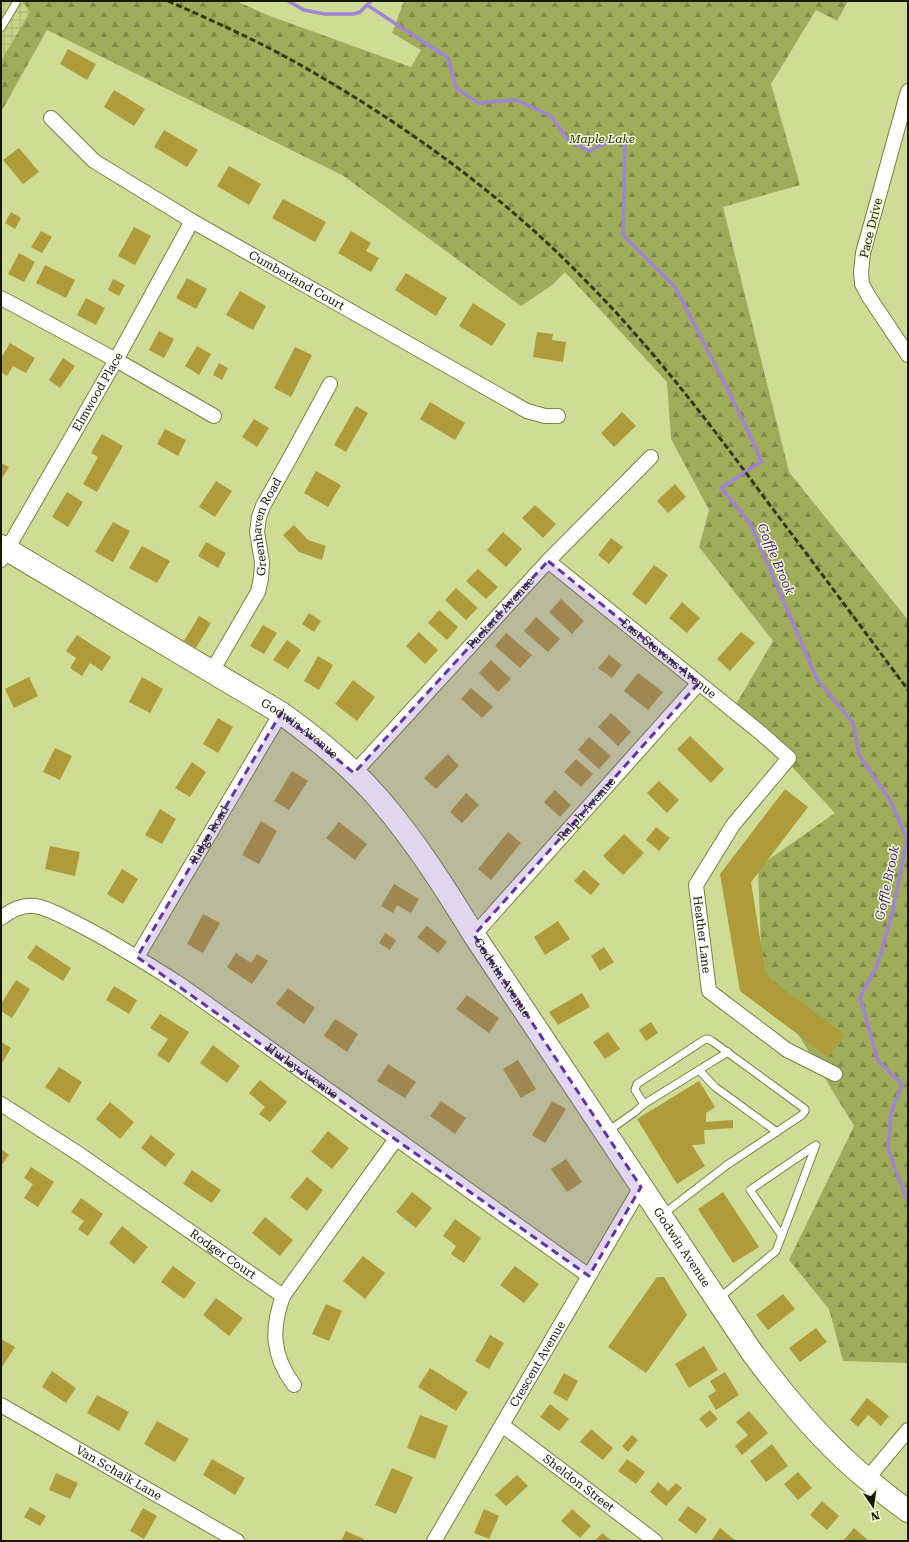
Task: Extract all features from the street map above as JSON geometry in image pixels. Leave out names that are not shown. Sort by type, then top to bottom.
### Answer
[{"type":"main road","name":"Godwin Avenue","points":[[3,552],[212,671],[281,713],[311,735],[354,773],[380,799],[438,876],[474,935],[660,1216],[774,1383],[809,1423],[867,1479],[908,1511]]},
{"type":"street","name":"Pace Drive","points":[[908,91],[863,253],[861,272],[862,284],[869,297],[908,355]]},
{"type":"street","name":"Cumberland Court","points":[[51,118],[94,161],[192,221],[527,411],[545,416],[558,416]]},
{"type":"street","name":"Elmwood Place","points":[[3,552],[116,360],[192,221]]},
{"type":"street","points":[[1,298],[116,360],[214,416]]},
{"type":"street","name":"Greenhaven Road","points":[[212,671],[258,592],[262,562],[257,532],[263,506],[330,384]]},
{"type":"street","name":"Packard Avenue","points":[[354,773],[548,561],[651,456]]},
{"type":"street","name":"East Stevens Avenue","points":[[548,561],[789,758]]},
{"type":"street","name":"Ralph Avenue","points":[[474,935],[699,683]]},
{"type":"street","name":"Ridge Road","points":[[137,957],[281,713]]},
{"type":"street","name":"Heather Lane","points":[[789,758],[733,825],[696,884],[709,991],[787,1050],[835,1074]]},
{"type":"street","name":"Hurley Avenue","points":[[1,918],[10,911],[21,906],[45,908],[94,932],[137,957],[180,985],[589,1276]]},
{"type":"street","name":"Rodger Court","points":[[1,1104],[79,1154],[283,1296]]},
{"type":"street","points":[[294,1385],[287,1377],[280,1361],[276,1346],[275,1331],[277,1313],[283,1296],[396,1138]]},
{"type":"street","name":"Crescent Avenue","points":[[434,1541],[641,1187]]},
{"type":"street","name":"Van Schaik Lane","points":[[1,1406],[237,1541]]},
{"type":"street","name":"Sheldon Street","points":[[502,1424],[655,1541]]},
{"type":"street","points":[[867,1479],[908,1430]]},
{"type":"lane","points":[[1,28],[16,3]]},
{"type":"lane","points":[[644,1104],[636,1090],[637,1084],[704,1040],[708,1039],[805,1109],[802,1115],[727,1165],[660,1216]]},
{"type":"lane","points":[[606,1133],[636,1112],[644,1104],[728,1052]]},
{"type":"lane","points":[[699,1070],[715,1087],[777,1132]]},
{"type":"lane","points":[[716,1300],[776,1251],[782,1236],[813,1152],[816,1145],[750,1190],[782,1236]]},
{"type":"highlighted area","points":[[548,561],[699,683],[474,935],[641,1187],[589,1276],[137,957],[281,713],[354,773]]},
{"type":"shaded area","points":[[1,1],[22,1],[30,12],[1,61]]},
{"type":"green space","name":"Maple Lake","points":[[22,1],[236,1],[270,16],[411,67],[421,50],[392,33],[404,1],[848,1],[837,21],[816,10],[771,84],[800,185],[723,207],[789,472],[908,620],[908,1363],[843,1361],[829,1309],[789,1260],[854,1126],[762,975],[758,867],[835,813],[735,706],[773,641],[699,547],[709,510],[671,439],[667,382],[565,272],[552,285],[521,306],[342,175],[47,30],[1,112],[1,61],[30,12]]},
{"type":"building","points":[[68,49],[96,64],[87,80],[60,64]]},
{"type":"building","points":[[114,90],[145,109],[134,126],[104,107]]},
{"type":"building","points":[[164,130],[198,150],[187,167],[154,147]]},
{"type":"building","points":[[19,148],[39,172],[23,184],[3,160]]},
{"type":"building","points":[[229,166],[261,184],[249,205],[217,186]]},
{"type":"building","points":[[283,199],[326,222],[315,242],[272,218]]},
{"type":"building","points":[[11,212],[21,218],[15,229],[5,223]]},
{"type":"building","points":[[134,227],[151,236],[135,265],[118,256]]},
{"type":"building","points":[[41,231],[52,237],[42,253],[31,247]]},
{"type":"building","points":[[351,231],[371,243],[366,251],[379,258],[371,272],[338,253]]},
{"type":"building","points":[[19,253],[35,262],[24,282],[8,274]]},
{"type":"building","points":[[45,265],[75,280],[66,298],[36,283]]},
{"type":"building","points":[[406,273],[447,298],[436,316],[395,290]]},
{"type":"building","points":[[187,278],[207,289],[196,309],[176,298]]},
{"type":"building","points":[[113,279],[125,285],[119,296],[108,290]]},
{"type":"building","points":[[240,291],[266,306],[253,330],[226,315]]},
{"type":"building","points":[[86,298],[105,308],[96,325],[77,315]]},
{"type":"building","points":[[473,303],[506,324],[492,346],[459,326]]},
{"type":"building","points":[[159,331],[174,339],[164,358],[149,350]]},
{"type":"building","points":[[537,332],[553,334],[552,340],[566,342],[563,362],[533,357]]},
{"type":"building","points":[[10,343],[35,358],[26,373],[13,366],[7,376],[1,372],[1,358]]},
{"type":"building","points":[[197,346],[211,354],[199,375],[185,366]]},
{"type":"building","points":[[295,347],[312,355],[291,397],[274,388]]},
{"type":"building","points":[[63,358],[75,366],[60,388],[49,380]]},
{"type":"building","points":[[219,363],[228,368],[222,380],[213,375]]},
{"type":"building","points":[[430,402],[465,423],[455,440],[420,419]]},
{"type":"building","points":[[356,406],[368,413],[346,452],[334,445]]},
{"type":"building","points":[[622,412],[636,426],[614,447],[601,433]]},
{"type":"building","points":[[254,419],[269,428],[257,447],[242,437]]},
{"type":"building","points":[[165,429],[186,440],[178,456],[157,444]]},
{"type":"building","points":[[102,434],[123,446],[97,492],[83,484],[98,457],[91,453]]},
{"type":"building","points":[[1,463],[9,467],[1,480]]},
{"type":"building","points":[[316,471],[341,485],[328,507],[304,493]]},
{"type":"building","points":[[216,481],[232,491],[215,517],[199,507]]},
{"type":"building","points":[[675,484],[686,497],[668,513],[657,501]]},
{"type":"building","points":[[67,492],[83,502],[68,527],[52,517]]},
{"type":"building","points":[[535,505],[556,524],[543,538],[522,518]]},
{"type":"building","points":[[113,522],[130,531],[113,562],[95,552]]},
{"type":"building","points":[[294,525],[308,540],[326,546],[322,560],[299,552],[283,535]]},
{"type":"building","points":[[503,532],[522,549],[506,567],[487,550]]},
{"type":"building","points":[[611,538],[623,547],[609,564],[598,555]]},
{"type":"building","points":[[206,542],[226,553],[218,568],[198,556]]},
{"type":"building","points":[[142,546],[170,561],[157,583],[129,568]]},
{"type":"building","points":[[654,565],[668,575],[646,605],[632,594]]},
{"type":"building","points":[[478,569],[498,587],[486,599],[466,581]]},
{"type":"building","points":[[456,588],[478,608],[466,620],[445,600]]},
{"type":"building","points":[[561,599],[584,621],[572,634],[549,612]]},
{"type":"building","points":[[682,602],[700,618],[687,633],[669,618]]},
{"type":"building","points":[[439,610],[458,627],[447,640],[428,623]]},
{"type":"building","points":[[309,613],[321,621],[314,632],[302,624]]},
{"type":"building","points":[[199,616],[211,623],[196,648],[184,641]]},
{"type":"building","points":[[536,617],[560,639],[548,652],[524,631]]},
{"type":"building","points":[[263,625],[277,633],[264,654],[250,646]]},
{"type":"building","points":[[419,632],[438,650],[425,664],[406,646]]},
{"type":"building","points":[[741,632],[755,643],[730,671],[717,659]]},
{"type":"building","points":[[506,633],[532,655],[520,668],[495,646]]},
{"type":"building","points":[[77,635],[111,657],[102,671],[90,663],[82,676],[70,668],[76,658],[66,651]]},
{"type":"building","points":[[287,640],[301,650],[288,669],[273,660]]},
{"type":"building","points":[[609,655],[622,665],[612,678],[598,668]]},
{"type":"building","points":[[318,656],[333,665],[319,690],[304,681]]},
{"type":"building","points":[[491,660],[511,679],[498,692],[479,673]]},
{"type":"building","points":[[638,673],[663,692],[648,710],[624,691]]},
{"type":"building","points":[[29,677],[38,696],[14,708],[5,689]]},
{"type":"building","points":[[142,677],[163,689],[150,713],[129,702]]},
{"type":"building","points":[[353,680],[375,697],[357,721],[335,704]]},
{"type":"building","points":[[471,688],[493,707],[482,718],[461,699]]},
{"type":"building","points":[[611,713],[631,732],[618,746],[598,727]]},
{"type":"building","points":[[218,718],[233,727],[218,753],[203,744]]},
{"type":"building","points":[[690,736],[724,769],[711,783],[677,749]]},
{"type":"building","points":[[589,737],[611,756],[599,769],[578,750]]},
{"type":"building","points":[[55,748],[72,756],[60,780],[43,772]]},
{"type":"building","points":[[448,754],[459,766],[436,789],[424,778]]},
{"type":"building","points":[[576,759],[593,774],[581,787],[564,772]]},
{"type":"building","points":[[192,762],[206,772],[190,797],[175,788]]},
{"type":"building","points":[[292,771],[308,781],[289,810],[274,801]]},
{"type":"building","points":[[659,781],[679,800],[667,813],[647,793]]},
{"type":"building","points":[[785,789],[808,807],[751,882],[766,976],[845,1035],[828,1057],[740,991],[720,874]]},
{"type":"building","points":[[555,790],[571,805],[560,817],[544,802]]},
{"type":"building","points":[[466,793],[479,805],[462,823],[450,812]]},
{"type":"building","points":[[160,809],[176,819],[162,844],[145,835]]},
{"type":"building","points":[[261,821],[277,831],[259,864],[242,855]]},
{"type":"building","points":[[339,822],[367,844],[355,860],[326,838]]},
{"type":"building","points":[[656,827],[670,838],[659,851],[646,840]]},
{"type":"building","points":[[508,832],[521,843],[491,880],[478,869]]},
{"type":"building","points":[[624,834],[644,853],[623,875],[603,856]]},
{"type":"building","points":[[50,846],[80,852],[75,876],[45,869]]},
{"type":"building","points":[[122,869],[138,879],[123,904],[107,894]]},
{"type":"building","points":[[584,870],[600,884],[591,895],[574,881]]},
{"type":"building","points":[[394,884],[419,899],[411,913],[397,905],[393,913],[381,906]]},
{"type":"building","points":[[203,914],[220,923],[203,953],[187,944]]},
{"type":"building","points":[[558,921],[570,939],[545,955],[534,937]]},
{"type":"building","points":[[427,926],[447,942],[438,953],[417,937]]},
{"type":"building","points":[[385,933],[396,940],[390,950],[379,943]]},
{"type":"building","points":[[36,945],[71,968],[63,981],[27,958]]},
{"type":"building","points":[[604,947],[614,962],[600,971],[591,956]]},
{"type":"building","points":[[236,953],[251,963],[257,954],[268,961],[252,984],[227,967]]},
{"type":"building","points":[[16,980],[30,989],[12,1018],[1,1011],[1,1004]]},
{"type":"building","points":[[114,986],[137,1000],[129,1014],[106,1000]]},
{"type":"building","points":[[288,988],[315,1008],[304,1024],[276,1004]]},
{"type":"building","points":[[582,993],[590,1007],[558,1025],[549,1012]]},
{"type":"building","points":[[467,995],[499,1018],[489,1033],[456,1009]]},
{"type":"building","points":[[160,1014],[189,1032],[169,1063],[157,1055],[168,1039],[150,1028]]},
{"type":"building","points":[[335,1019],[358,1034],[347,1052],[324,1036]]},
{"type":"building","points":[[651,1022],[658,1033],[646,1041],[639,1030]]},
{"type":"building","points":[[608,1032],[620,1049],[605,1059],[593,1042]]},
{"type":"building","points":[[1,1042],[11,1048],[2,1063],[1,1062]]},
{"type":"building","points":[[213,1045],[240,1066],[227,1083],[200,1063]]},
{"type":"building","points":[[518,1060],[536,1089],[521,1098],[503,1069]]},
{"type":"building","points":[[388,1064],[416,1082],[405,1098],[377,1081]]},
{"type":"building","points":[[59,1067],[82,1082],[69,1103],[45,1087]]},
{"type":"building","points":[[260,1080],[287,1102],[270,1122],[259,1114],[265,1107],[249,1093]]},
{"type":"building","points":[[699,1081],[715,1107],[706,1113],[706,1122],[733,1120],[733,1128],[704,1130],[705,1144],[692,1145],[705,1166],[677,1184],[637,1119]]},
{"type":"building","points":[[441,1101],[466,1118],[455,1134],[430,1116]]},
{"type":"building","points":[[552,1101],[566,1109],[545,1143],[532,1135]]},
{"type":"building","points":[[110,1102],[134,1122],[120,1139],[96,1119]]},
{"type":"building","points":[[328,1131],[349,1148],[332,1169],[311,1152]]},
{"type":"building","points":[[151,1135],[175,1154],[165,1167],[141,1148]]},
{"type":"building","points":[[1,1149],[9,1155],[1,1166]]},
{"type":"building","points":[[566,1159],[582,1182],[567,1192],[551,1169]]},
{"type":"building","points":[[31,1167],[54,1182],[38,1207],[24,1198],[33,1184],[24,1178]]},
{"type":"building","points":[[192,1170],[221,1190],[212,1203],[183,1184]]},
{"type":"building","points":[[307,1177],[323,1190],[307,1211],[290,1197]]},
{"type":"building","points":[[412,1192],[432,1208],[416,1228],[396,1212]]},
{"type":"building","points":[[723,1192],[759,1247],[733,1263],[698,1209]]},
{"type":"building","points":[[81,1198],[103,1214],[88,1236],[78,1229],[84,1221],[71,1212]]},
{"type":"building","points":[[265,1217],[293,1240],[280,1256],[252,1233]]},
{"type":"building","points":[[455,1219],[481,1238],[464,1263],[451,1254],[456,1246],[443,1236]]},
{"type":"building","points":[[122,1226],[148,1247],[134,1264],[109,1243]]},
{"type":"building","points":[[363,1256],[385,1273],[365,1299],[343,1281]]},
{"type":"building","points":[[173,1266],[196,1283],[184,1299],[161,1282]]},
{"type":"building","points":[[515,1266],[539,1284],[524,1303],[500,1285]]},
{"type":"building","points":[[657,1277],[664,1277],[687,1315],[646,1373],[608,1347]]},
{"type":"building","points":[[783,1294],[795,1309],[768,1330],[756,1315]]},
{"type":"building","points":[[216,1298],[243,1318],[229,1336],[203,1315]]},
{"type":"building","points":[[326,1304],[342,1311],[329,1341],[312,1334]]},
{"type":"building","points":[[816,1328],[827,1342],[800,1362],[789,1348]]},
{"type":"building","points":[[490,1335],[504,1343],[489,1369],[475,1361]]},
{"type":"building","points":[[1,1339],[15,1347],[2,1367],[1,1367]]},
{"type":"building","points":[[704,1346],[718,1370],[689,1388],[675,1364]]},
{"type":"building","points":[[430,1368],[468,1392],[456,1411],[418,1387]]},
{"type":"building","points":[[52,1371],[76,1388],[66,1403],[42,1387]]},
{"type":"building","points":[[725,1372],[739,1395],[716,1410],[708,1396],[716,1391],[710,1381]]},
{"type":"building","points":[[564,1373],[578,1381],[567,1401],[553,1393]]},
{"type":"building","points":[[97,1395],[129,1412],[119,1431],[87,1413]]},
{"type":"building","points":[[867,1398],[889,1416],[881,1426],[868,1415],[858,1427],[850,1420]]},
{"type":"building","points":[[550,1404],[569,1419],[559,1431],[540,1417]]},
{"type":"building","points":[[710,1410],[718,1419],[707,1428],[699,1419]]},
{"type":"building","points":[[749,1411],[768,1433],[742,1455],[735,1446],[748,1435],[736,1422]]},
{"type":"building","points":[[420,1415],[448,1426],[435,1459],[407,1448]]},
{"type":"building","points":[[157,1421],[189,1439],[175,1462],[144,1444]]},
{"type":"building","points":[[591,1429],[613,1448],[603,1460],[580,1442]]},
{"type":"building","points":[[632,1435],[638,1440],[628,1452],[622,1446]]},
{"type":"building","points":[[772,1444],[788,1466],[766,1482],[750,1461]]},
{"type":"building","points":[[212,1459],[245,1478],[235,1495],[203,1475]]},
{"type":"building","points":[[627,1459],[645,1472],[636,1484],[618,1471]]},
{"type":"building","points":[[392,1468],[413,1477],[396,1514],[375,1505]]},
{"type":"building","points":[[798,1472],[812,1488],[798,1500],[784,1484]]},
{"type":"building","points":[[56,1473],[78,1483],[70,1499],[49,1490]]},
{"type":"building","points":[[517,1475],[528,1486],[506,1506],[495,1495]]},
{"type":"building","points":[[658,1482],[668,1491],[676,1483],[682,1488],[666,1506],[650,1492]]},
{"type":"building","points":[[822,1501],[839,1516],[827,1530],[810,1515]]},
{"type":"building","points":[[688,1506],[707,1519],[696,1534],[678,1520]]},
{"type":"building","points":[[30,1507],[46,1516],[40,1526],[24,1517]]},
{"type":"building","points":[[143,1508],[157,1516],[144,1539],[130,1531]]},
{"type":"building","points":[[484,1509],[499,1516],[489,1539],[474,1533]]},
{"type":"building","points":[[572,1509],[591,1526],[580,1538],[561,1521]]},
{"type":"building","points":[[720,1528],[736,1541],[711,1541]]},
{"type":"building","points":[[854,1528],[869,1541],[843,1541]]},
{"type":"building","points":[[346,1531],[364,1539],[363,1541],[341,1541]]},
{"type":"building","points":[[602,1533],[612,1541],[595,1541]]},
{"type":"waterway","name":"Goffle Brook","points":[[288,1],[304,10],[325,14],[354,14],[360,12],[371,1]]},
{"type":"waterway","name":"Goffle Brook","points":[[367,5],[448,58],[456,88],[478,103],[517,100],[551,116],[568,140],[589,151],[617,138],[625,141],[623,235],[675,287],[730,394],[762,461],[721,488],[750,523],[817,679],[853,723],[859,755],[890,800],[907,839],[892,915],[877,966],[860,997],[878,1061],[902,1084],[891,1113],[888,1149],[908,1203]]},
{"type":"railway","points":[[168,1],[262,44],[352,96],[387,118],[456,166],[521,219],[582,277],[657,359],[725,445],[908,690]]}]
